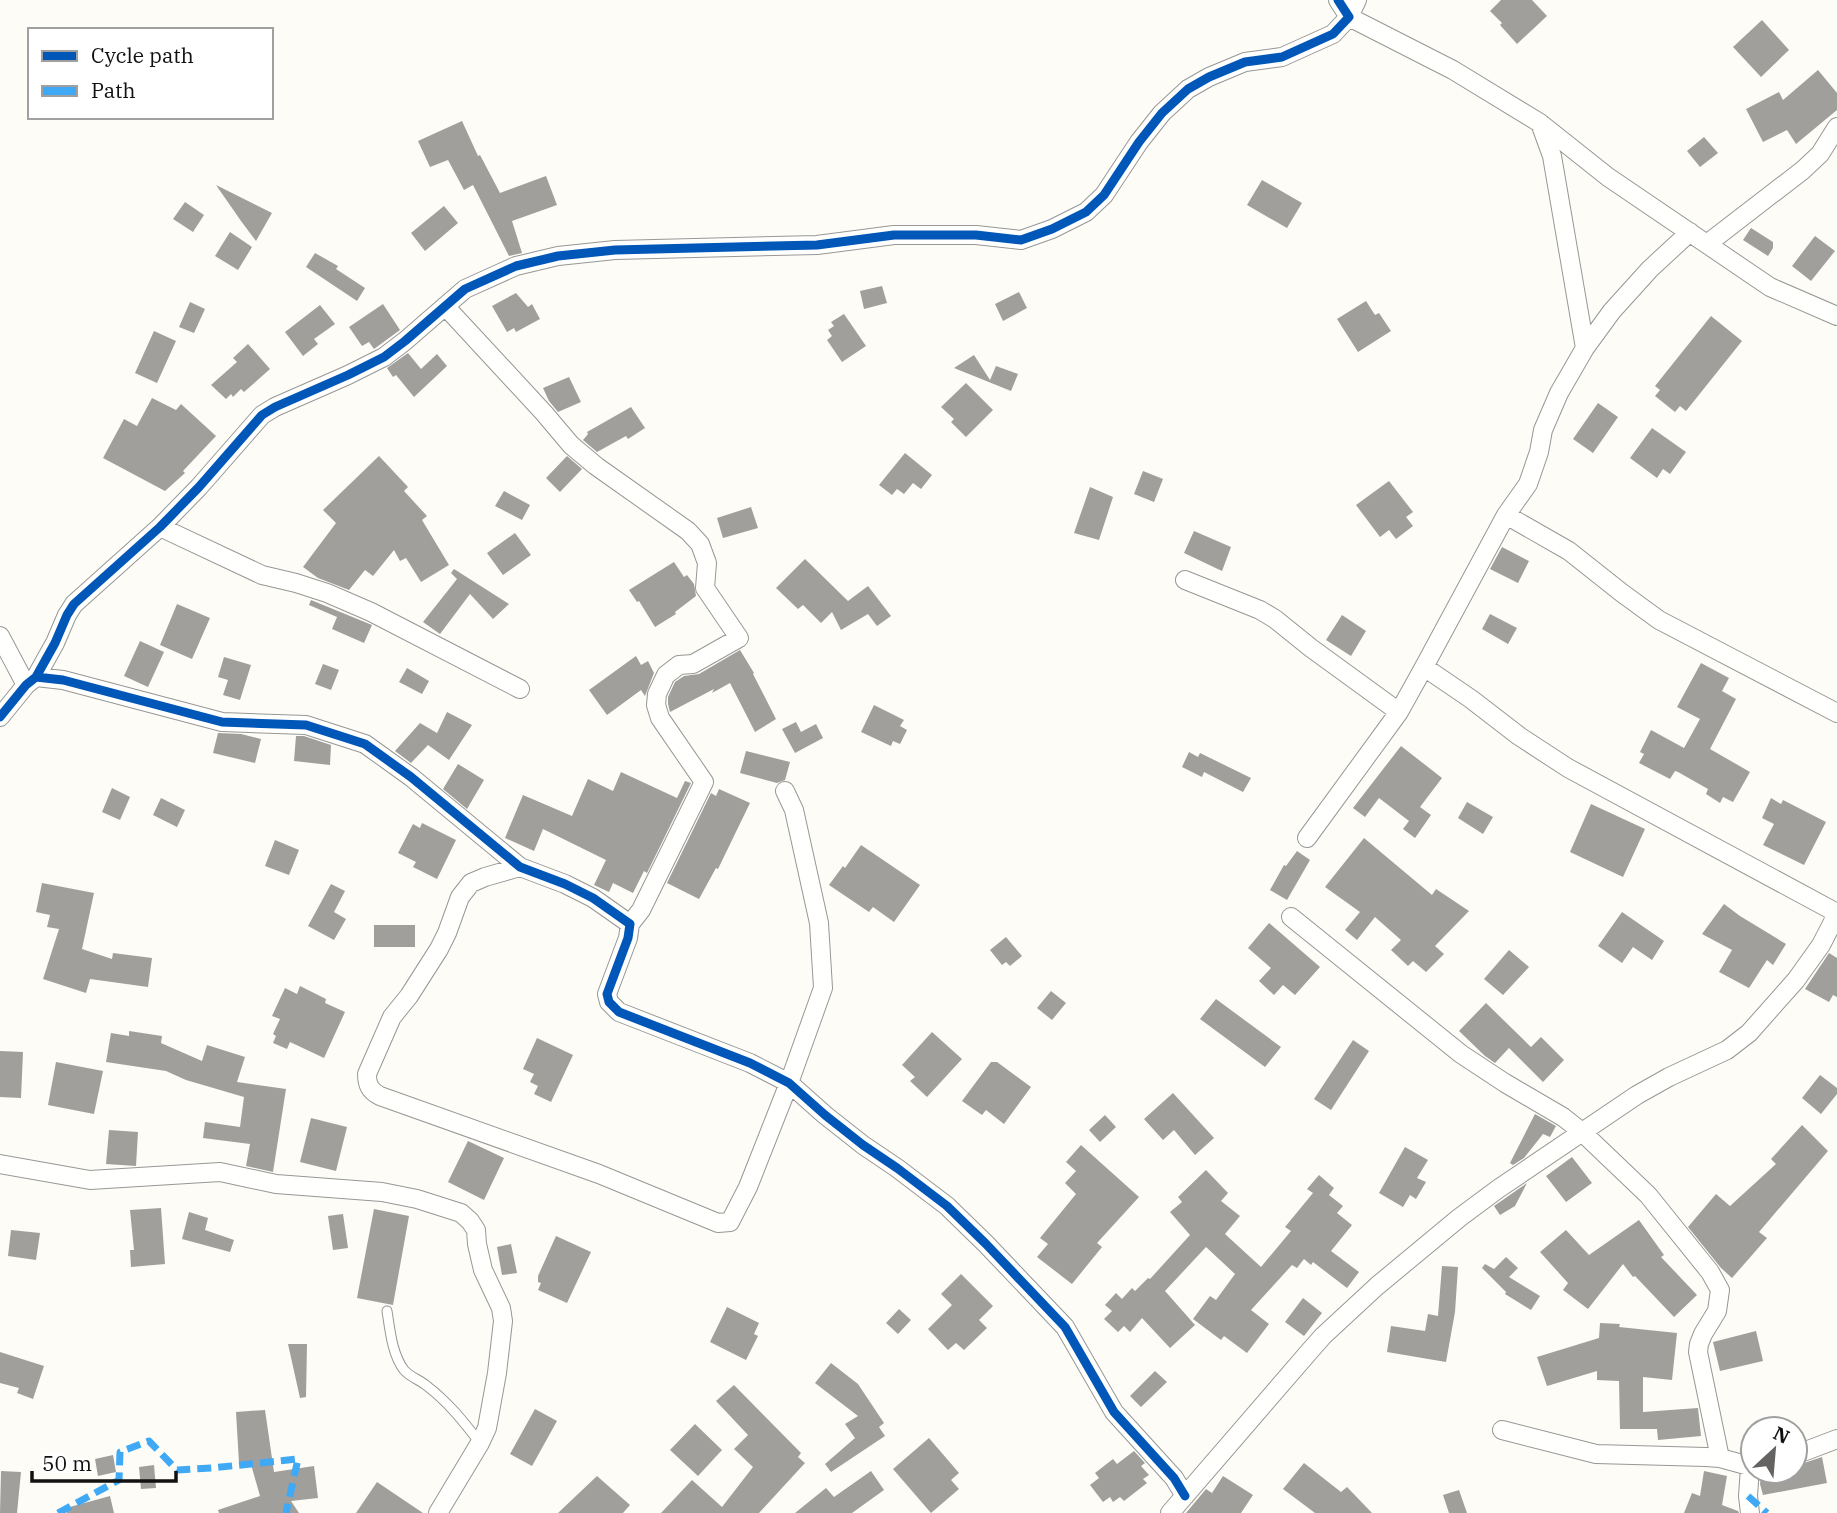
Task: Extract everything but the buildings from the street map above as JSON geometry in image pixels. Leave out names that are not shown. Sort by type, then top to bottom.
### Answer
[{"type":"street","points":[[1338,0],[1349,17],[1453,70],[1541,123],[1608,177],[1770,287],[1837,316]]},
{"type":"street","points":[[0,717],[31,681],[55,643],[74,604],[160,527],[262,415],[384,357],[465,289],[516,266],[558,256],[615,250],[817,245],[894,235],[976,234],[1021,240],[1052,229],[1086,212],[1104,195],[1162,113],[1188,89],[1245,62],[1282,57],[1333,34],[1349,17],[1357,0]]},
{"type":"street","points":[[1541,123],[1552,156],[1585,348]]},
{"type":"street","points":[[1707,244],[1803,170],[1820,154],[1837,127]]},
{"type":"street","points":[[1307,838],[1399,712],[1506,515],[1528,484],[1543,430],[1559,393],[1585,348],[1643,277],[1690,232]]},
{"type":"street","points":[[445,306],[571,445],[596,466],[688,531],[701,544],[707,563],[705,588],[739,638],[693,664],[679,665],[666,675],[657,694],[656,705],[660,718],[704,782],[642,910],[630,924],[628,938],[607,993],[609,1002],[619,1012],[652,1027],[739,1059],[789,1083],[854,1138],[947,1206],[1065,1327],[1114,1412],[1174,1478],[1185,1496]]},
{"type":"street","points":[[1506,515],[1569,551],[1659,620],[1837,713]]},
{"type":"street","points":[[160,527],[262,575],[327,593],[371,612],[520,689]]},
{"type":"street","points":[[1185,580],[1260,610],[1275,619],[1399,712]]},
{"type":"street","points":[[0,636],[31,681]]},
{"type":"street","points":[[1170,1513],[1316,1344],[1377,1286],[1498,1189],[1636,1095],[1727,1050],[1749,1032],[1796,980],[1821,945],[1837,913],[1568,768],[1424,667]]},
{"type":"street","points":[[31,681],[63,680],[222,722],[306,725],[365,744],[411,777],[520,867],[593,898],[630,924]]},
{"type":"street","points":[[520,867],[471,883],[460,897],[439,949],[392,1017],[367,1074],[370,1090],[600,1174],[718,1223],[730,1222],[748,1187],[823,988],[819,923],[794,810],[785,791]]},
{"type":"street","points":[[1291,918],[1461,1054],[1563,1117],[1582,1132],[1648,1195],[1702,1261],[1720,1290],[1717,1311],[1703,1334],[1698,1352],[1720,1458]]},
{"type":"street","points":[[0,1164],[90,1180],[220,1172],[276,1184],[382,1192],[417,1199],[461,1213],[476,1230],[482,1270],[498,1298],[503,1321],[487,1428],[438,1513]]},
{"type":"street","points":[[1502,1430],[1596,1454],[1720,1458],[1739,1464]]},
{"type":"street","points":[[1809,1450],[1837,1439]]},
{"type":"street","points":[[1749,1485],[1750,1513]]},
{"type":"lane","points":[[387,1311],[391,1336],[399,1361],[405,1370],[460,1416],[480,1443]]},
{"type":"marked path","points":[[58,1513],[119,1480],[120,1452],[149,1441],[177,1470],[298,1459],[286,1513]]},
{"type":"marked path","points":[[1748,1496],[1767,1513]]},
{"type":"cycle path","points":[[0,717],[36,677],[74,604],[160,527],[262,415],[384,357],[465,289],[516,266],[558,256],[615,250],[817,245],[894,235],[976,235],[1021,240],[1052,229],[1086,212],[1104,195],[1162,113],[1188,89],[1245,62],[1282,57],[1333,34],[1349,17],[1338,0]]},
{"type":"cycle path","points":[[36,677],[63,680],[222,722],[306,725],[365,744],[411,777],[520,867],[593,898],[630,924],[628,938],[607,994],[609,1002],[619,1012],[750,1063],[789,1083],[863,1145],[947,1206],[1065,1327],[1114,1412],[1174,1478],[1185,1496]]}]
